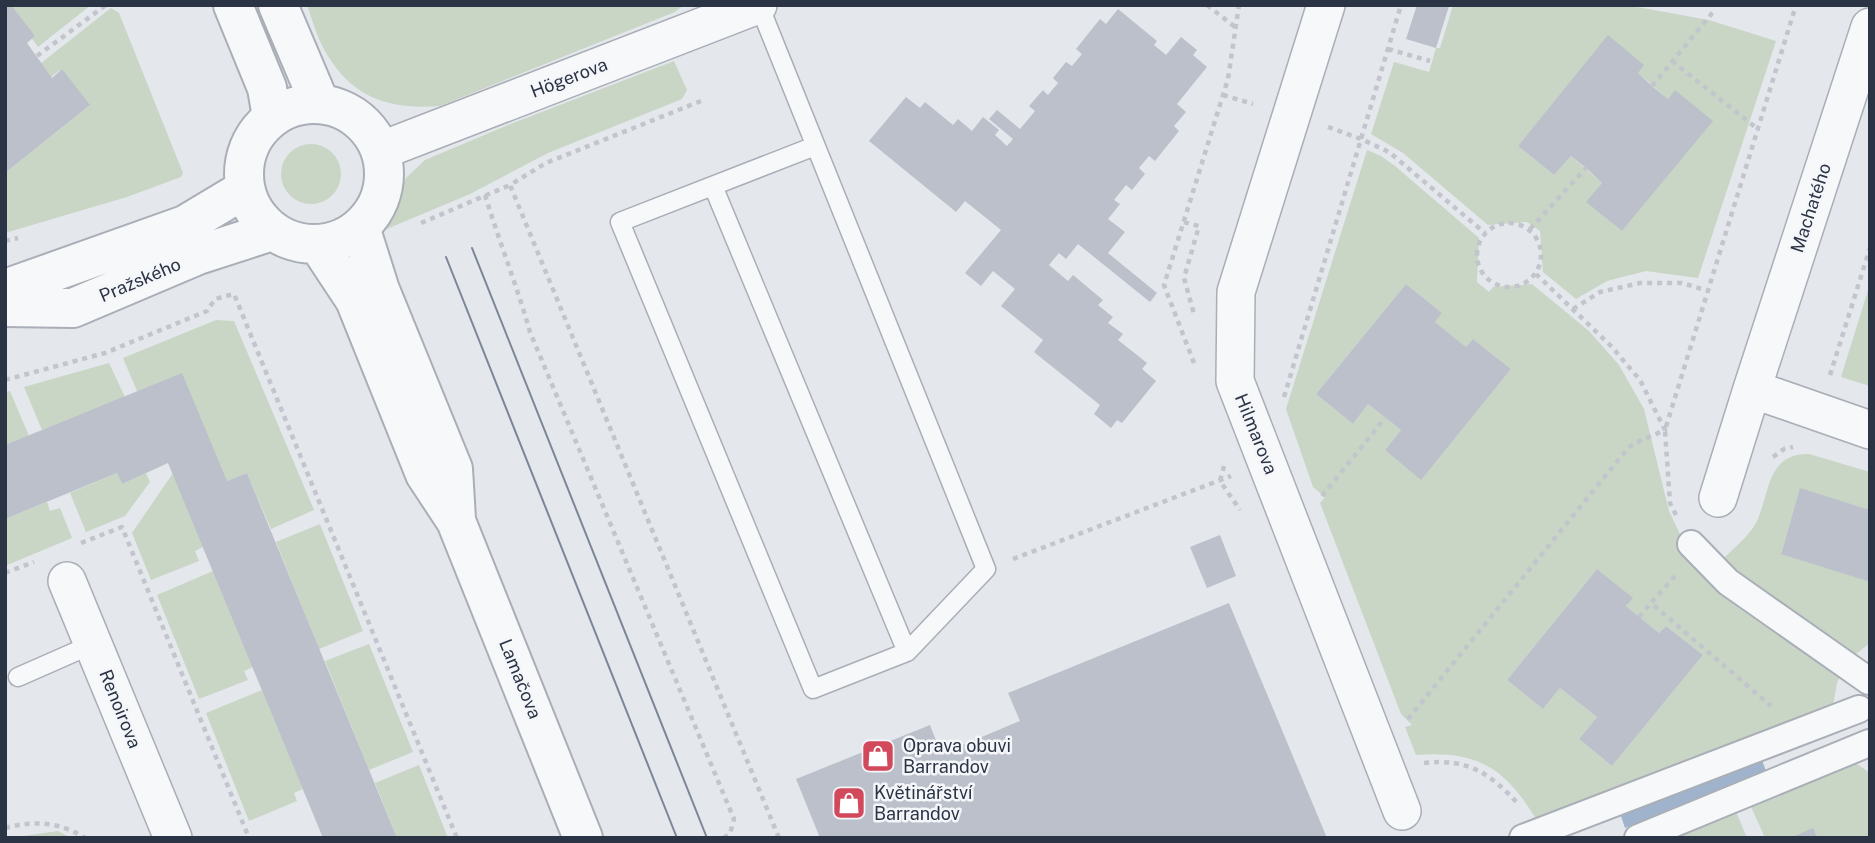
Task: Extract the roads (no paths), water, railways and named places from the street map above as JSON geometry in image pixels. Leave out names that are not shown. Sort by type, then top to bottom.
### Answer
[{"type":"street","points":[[233,5],[267,88],[272,117]]},
{"type":"street","points":[[278,5],[320,104]]},
{"type":"street","name":"Högerova","points":[[380,151],[758,5]]},
{"type":"street","name":"Hilmarova","points":[[1326,5],[1236,292],[1235,381],[1402,811]]},
{"type":"street","name":"Machatého","points":[[1718,498],[1870,27]]},
{"type":"street","points":[[320,104],[348,113],[362,123],[380,151],[384,174],[380,197],[373,213],[360,227],[345,237],[318,244],[287,239],[272,231],[250,204],[244,172],[246,155],[256,134],[272,117],[292,107],[320,104]]},
{"type":"street","name":"Pražského","points":[[5,289],[185,225],[246,189]]},
{"type":"street","name":"Lamačova","points":[[360,227],[380,290],[453,469],[456,521]]},
{"type":"street","name":"Pražského","points":[[5,307],[74,308],[198,255],[272,231]]},
{"type":"street","name":"Lamačova","points":[[318,244],[355,300],[425,474],[456,521],[583,838]]},
{"type":"street","points":[[1752,389],[1870,430]]},
{"type":"street","points":[[1638,838],[1869,744],[1861,727],[1859,709],[1869,680],[1728,582],[1691,544]]},
{"type":"street","name":"Renoirova","points":[[60,562],[173,838]]},
{"type":"street","points":[[1528,836],[1859,709]]},
{"type":"lane","points":[[758,5],[815,146],[986,569],[907,652],[813,689],[620,222],[815,146]]},
{"type":"lane","points":[[713,186],[907,652]]},
{"type":"lane","points":[[18,677],[93,644]]},
{"type":"water","points":[[1762,760],[1766,771],[1625,828],[1621,816]]},
{"type":"tram line","points":[[472,248],[707,838]]},
{"type":"tram line","points":[[446,257],[677,838]]},
{"type":"place","name":"Oprava obuvi Barrandov","points":[[878,756]]},
{"type":"place","name":"Květinářství Barrandov","points":[[849,803]]}]
